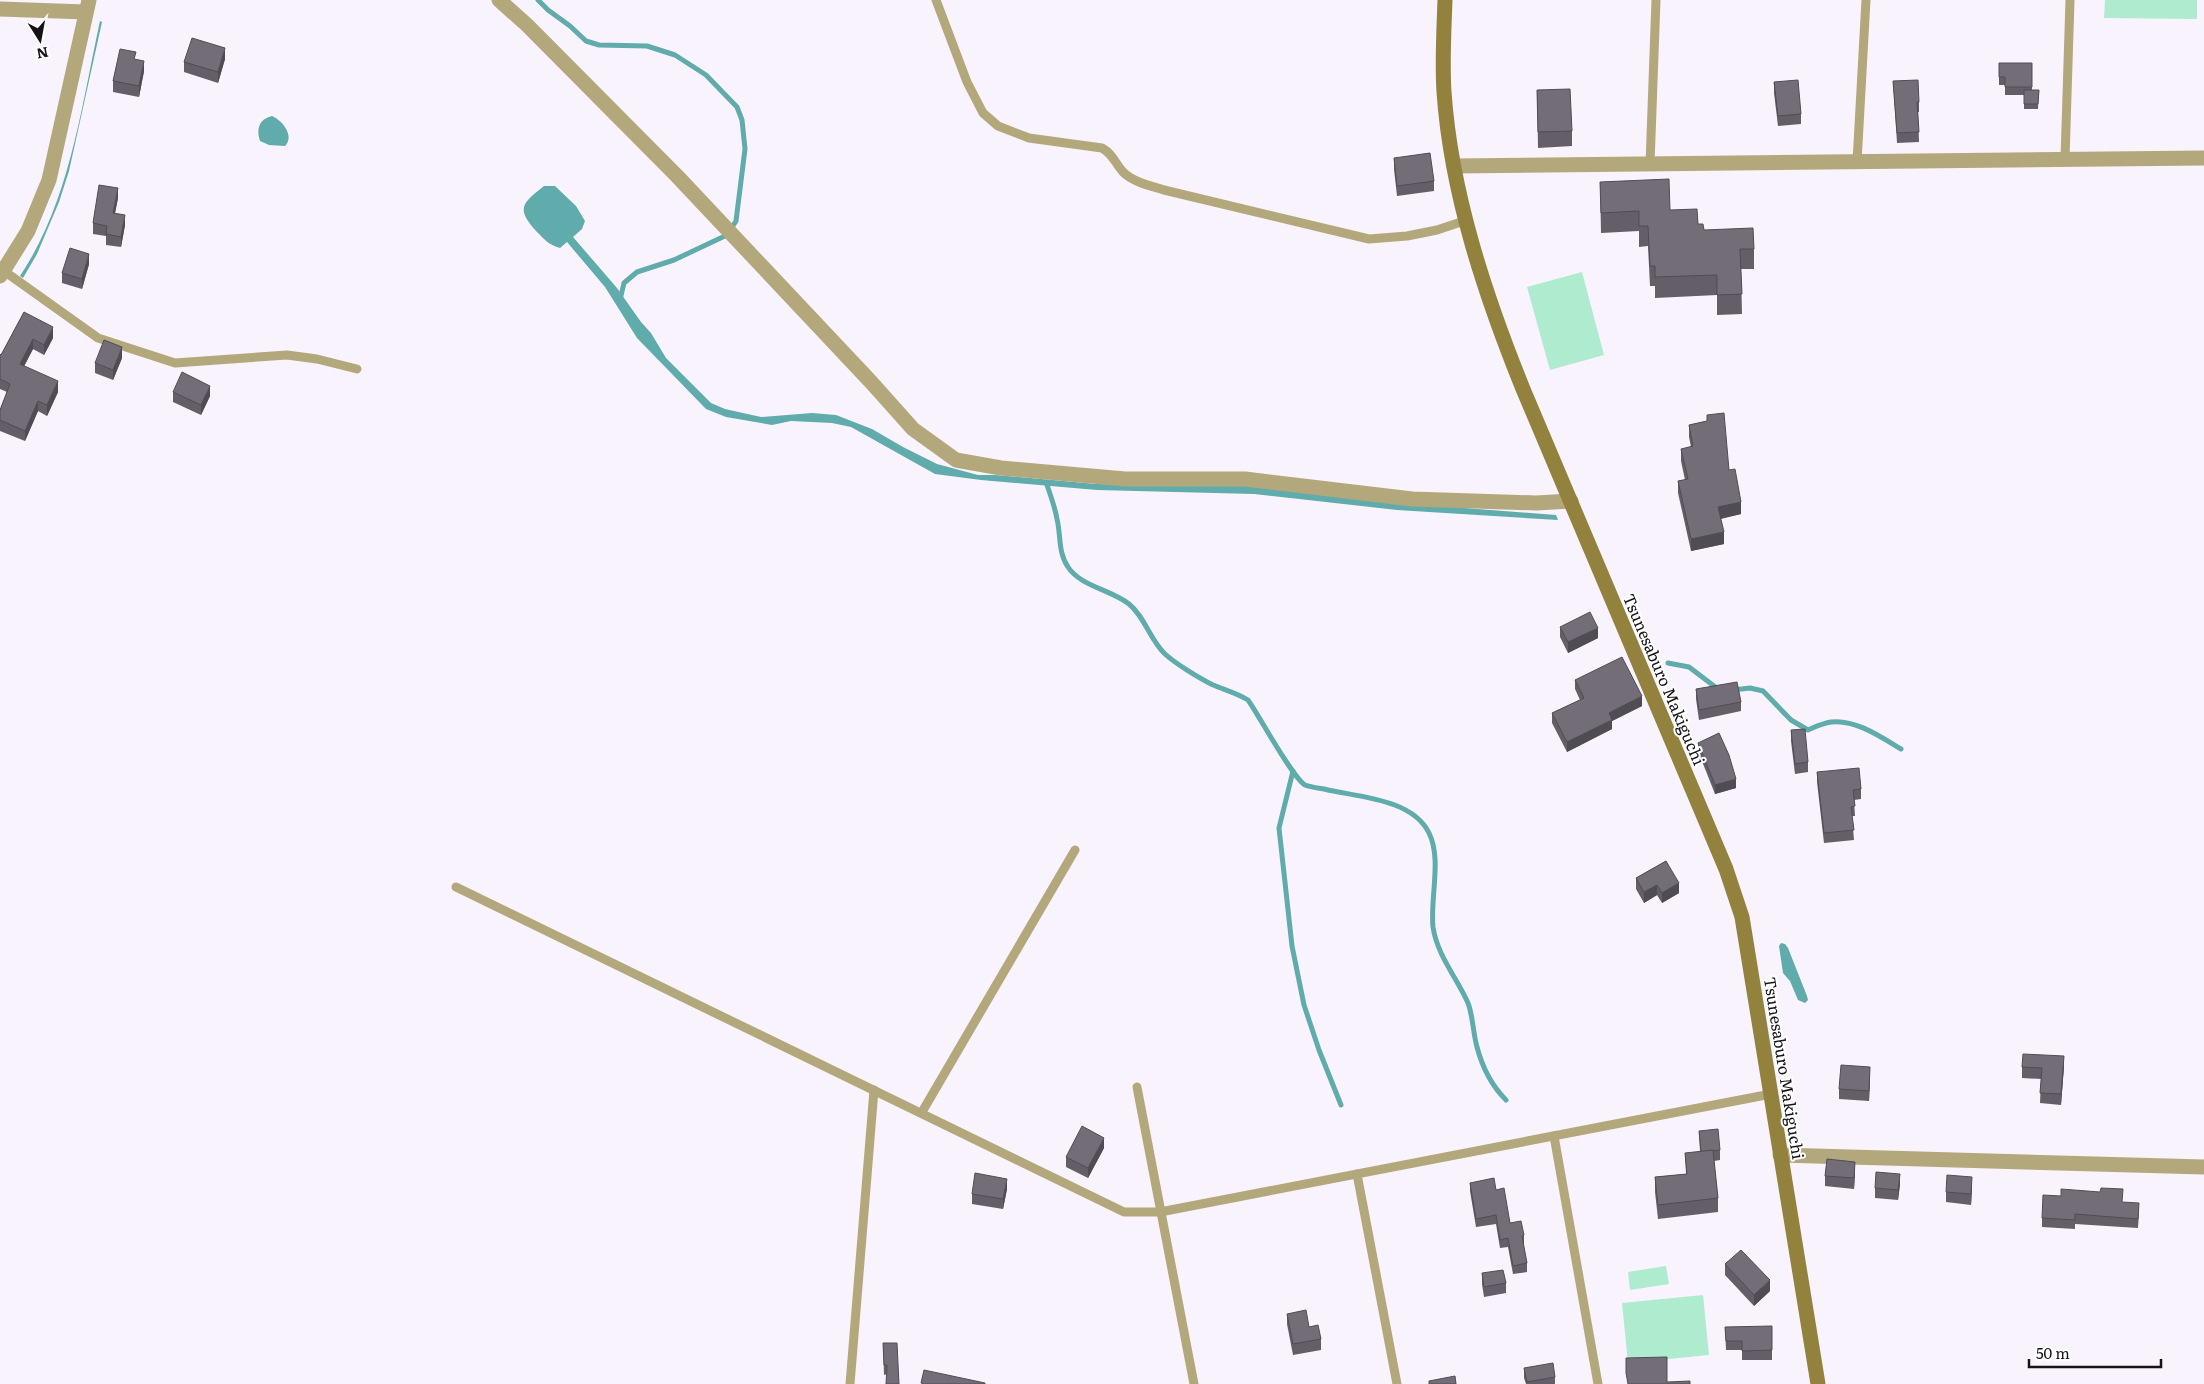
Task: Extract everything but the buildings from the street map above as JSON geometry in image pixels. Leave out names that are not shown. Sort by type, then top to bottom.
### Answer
[{"type":"street","points":[[499,0],[528,26],[677,176],[913,429],[956,460],[1000,468],[1125,479],[1245,480],[1412,499],[1536,503],[1571,501]]},
{"type":"street","name":"Tsunesaburo Makiguchi","points":[[1445,0],[1444,91],[1454,166],[1493,311],[1510,357],[1735,893],[1748,946],[1818,1384]]},
{"type":"street","points":[[0,8],[87,6],[49,180],[28,231],[2,274]]},
{"type":"street","points":[[1454,166],[2204,158]]},
{"type":"street","points":[[1780,1155],[2204,1167]]},
{"type":"lane","points":[[936,0],[967,82],[983,113],[998,126],[1029,138],[1102,148],[1111,153],[1124,174],[1142,183],[1164,190],[1369,239],[1407,236],[1436,230],[1467,220]]},
{"type":"lane","points":[[1650,164],[1656,0]]},
{"type":"lane","points":[[1857,162],[1866,0]]},
{"type":"lane","points":[[2065,159],[2070,0]]},
{"type":"lane","points":[[2,274],[98,338],[158,359],[175,363],[287,355],[317,359],[357,370]]},
{"type":"lane","points":[[922,1112],[1075,850]]},
{"type":"lane","points":[[456,887],[922,1112],[1124,1212],[1160,1212],[1771,1094]]},
{"type":"lane","points":[[1137,1087],[1194,1384]]},
{"type":"lane","points":[[850,1384],[874,1090]]},
{"type":"lane","points":[[1554,1136],[1598,1384]]},
{"type":"lane","points":[[1357,1174],[1398,1384]]},
{"type":"green space","points":[[2105,0],[2197,0],[2197,19],[2104,18]]},
{"type":"green space","points":[[1582,272],[1604,355],[1550,370],[1527,287]]},
{"type":"green space","points":[[1666,1266],[1669,1284],[1630,1290],[1628,1272]]},
{"type":"green space","points":[[1703,1295],[1709,1355],[1628,1363],[1622,1303]]},
{"type":"water","points":[[100,21],[102,22],[69,171],[59,202],[37,254],[23,278],[20,276],[37,247],[51,217],[72,153]]},
{"type":"water","points":[[272,116],[280,121],[288,133],[289,138],[285,146],[269,145],[260,141],[258,132],[261,122]]},
{"type":"water","points":[[544,186],[555,186],[576,206],[585,221],[582,229],[573,237],[617,288],[651,333],[666,358],[711,403],[725,409],[761,417],[812,413],[836,415],[872,429],[937,464],[978,475],[1096,484],[1257,486],[1399,503],[1556,515],[1558,520],[1397,510],[1254,494],[1097,490],[981,480],[935,474],[851,427],[832,423],[791,421],[772,425],[726,417],[706,409],[637,338],[605,287],[567,242],[560,248],[553,245],[545,240],[530,224],[526,218],[524,207],[526,202]]},
{"type":"water","points":[[1781,943],[1785,944],[1788,948],[1807,996],[1808,1000],[1805,1003],[1798,1000],[1790,981],[1783,973],[1779,946]]},
{"type":"waterway","points":[[538,0],[586,41],[599,45],[647,46],[675,55],[706,75],[737,107],[742,120],[745,149],[736,221],[727,235],[674,260],[637,272],[624,283],[620,300]]},
{"type":"waterway","points":[[1046,482],[1056,514],[1061,550],[1065,562],[1073,573],[1080,579],[1122,599],[1135,609],[1155,642],[1175,662],[1207,682],[1248,700],[1299,780],[1305,785],[1312,787],[1367,797],[1397,806],[1410,812],[1421,821],[1429,833],[1435,855],[1432,916],[1435,937],[1443,957],[1468,1003],[1477,1047],[1485,1068],[1492,1082],[1506,1100]]},
{"type":"waterway","points":[[1668,663],[1689,667],[1718,689]]},
{"type":"waterway","points":[[1733,690],[1750,688],[1763,691],[1791,720],[1808,730],[1831,722],[1849,723],[1868,730],[1901,749]]},
{"type":"waterway","points":[[1293,771],[1279,828],[1292,946],[1304,1005],[1319,1050],[1341,1105]]}]
